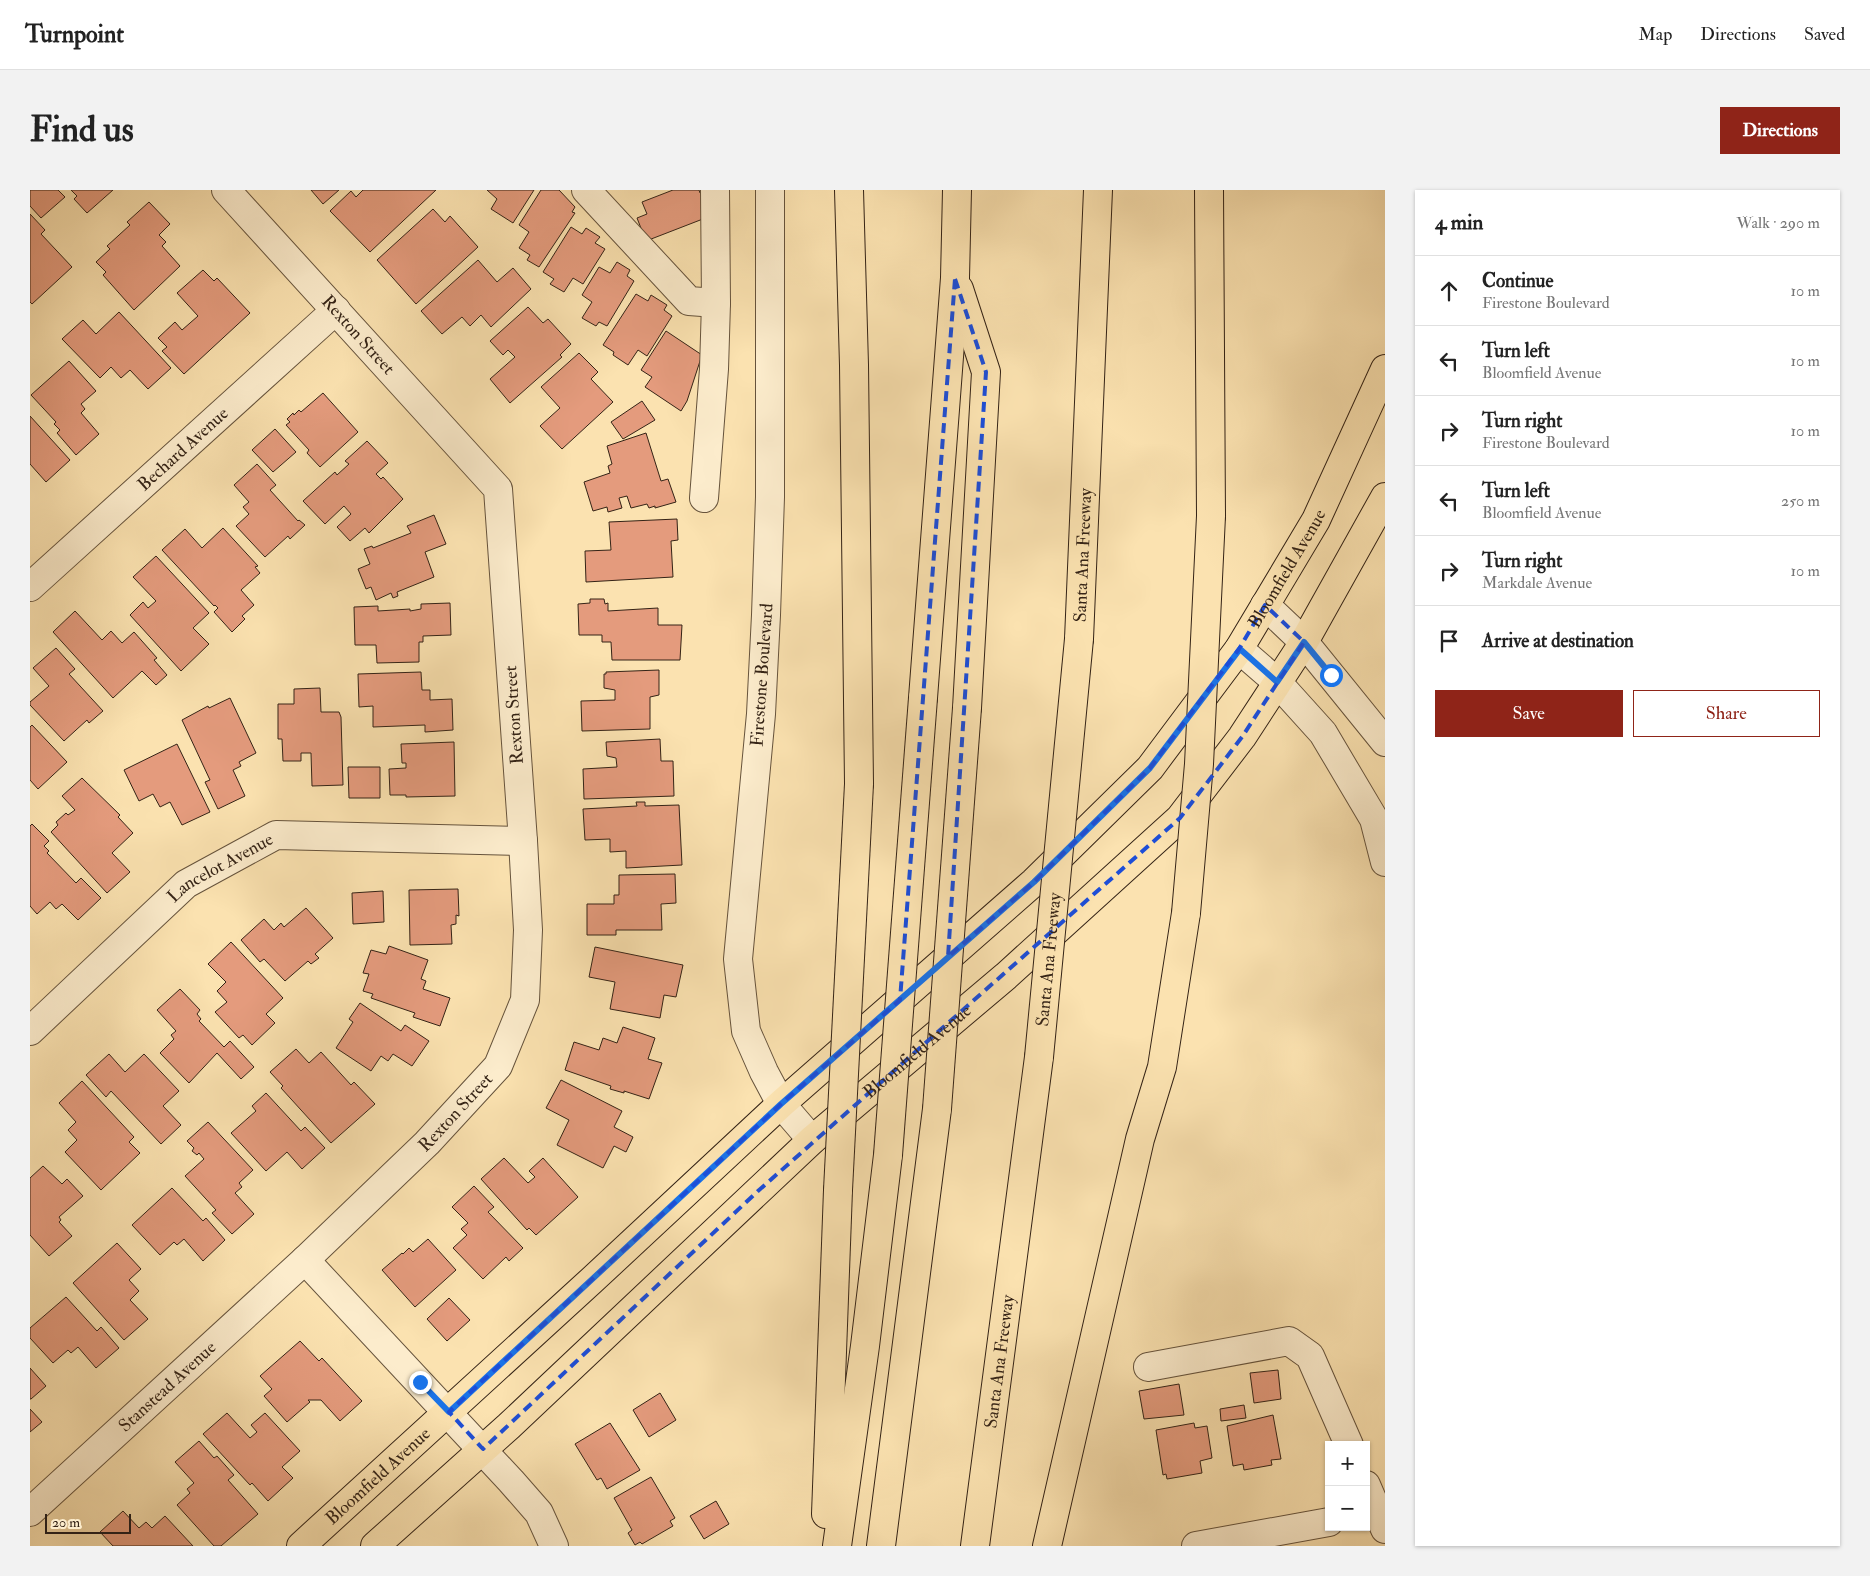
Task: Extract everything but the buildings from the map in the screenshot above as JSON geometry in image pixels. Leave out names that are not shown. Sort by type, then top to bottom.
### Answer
[{"type":"main road","points":[[826,1546],[828,1441],[838,1190],[860,784],[849,190]]},
{"type":"main road","points":[[837,1546],[888,1155],[955,278],[957,190]]},
{"type":"main road","name":"Santa Ana Freeway","points":[[975,1546],[1039,1057],[1079,639],[1098,190]]},
{"type":"main road","points":[[1047,1546],[1140,1139],[1162,1066],[1186,913],[1199,764],[1211,516],[1208,190]]},
{"type":"main road","points":[[881,1546],[937,1109],[967,708],[986,372],[955,278]]},
{"type":"main road","name":"Bloomfield Avenue","points":[[301,1546],[449,1412],[781,1104],[1034,882],[1143,774],[1240,649],[1316,520],[1385,369]]},
{"type":"main road","name":"Bloomfield Avenue","points":[[375,1546],[632,1311],[812,1140],[1006,976],[1180,818],[1242,737],[1304,642],[1385,497]]},
{"type":"street","name":"Rexton Street","points":[[226,190],[498,488],[528,930],[526,1000],[498,1066],[427,1143],[305,1260]]},
{"type":"street","points":[[586,190],[688,301],[716,303]]},
{"type":"street","points":[[704,498],[714,369],[716,303],[715,190]]},
{"type":"street","name":"Firestone Boulevard","points":[[770,190],[770,497],[766,615],[761,714],[738,959],[746,1031],[781,1104],[812,1140]]},
{"type":"street","name":"Bechard Avenue","points":[[30,587],[336,310]]},
{"type":"street","points":[[1265,605],[1304,642],[1385,742]]},
{"type":"street","points":[[1240,649],[1277,682],[1323,734],[1374,820],[1385,862]]},
{"type":"street","name":"Lancelot Avenue","points":[[30,1031],[186,884],[276,835],[523,841]]},
{"type":"street","points":[[305,1260],[449,1412],[539,1513],[554,1546]]},
{"type":"street","name":"Stanstead Avenue","points":[[30,1512],[305,1260]]},
{"type":"street","points":[[1148,1366],[1290,1341],[1310,1356],[1347,1441]]},
{"type":"street","points":[[1366,1486],[1377,1519]]},
{"type":"street","points":[[1196,1546],[1325,1523]]},
{"type":"highlighted area","points":[[955,279],[986,372],[948,957],[1034,882],[1150,768],[1239,649],[1265,605],[1304,642],[1242,737],[1180,818],[758,1191],[483,1449],[449,1412],[781,1104],[900,1000]]},
{"type":"route","points":[[420,1382],[449,1412],[781,1104],[1034,882],[1150,768],[1240,649],[1277,682],[1304,642],[1331,675]]}]
